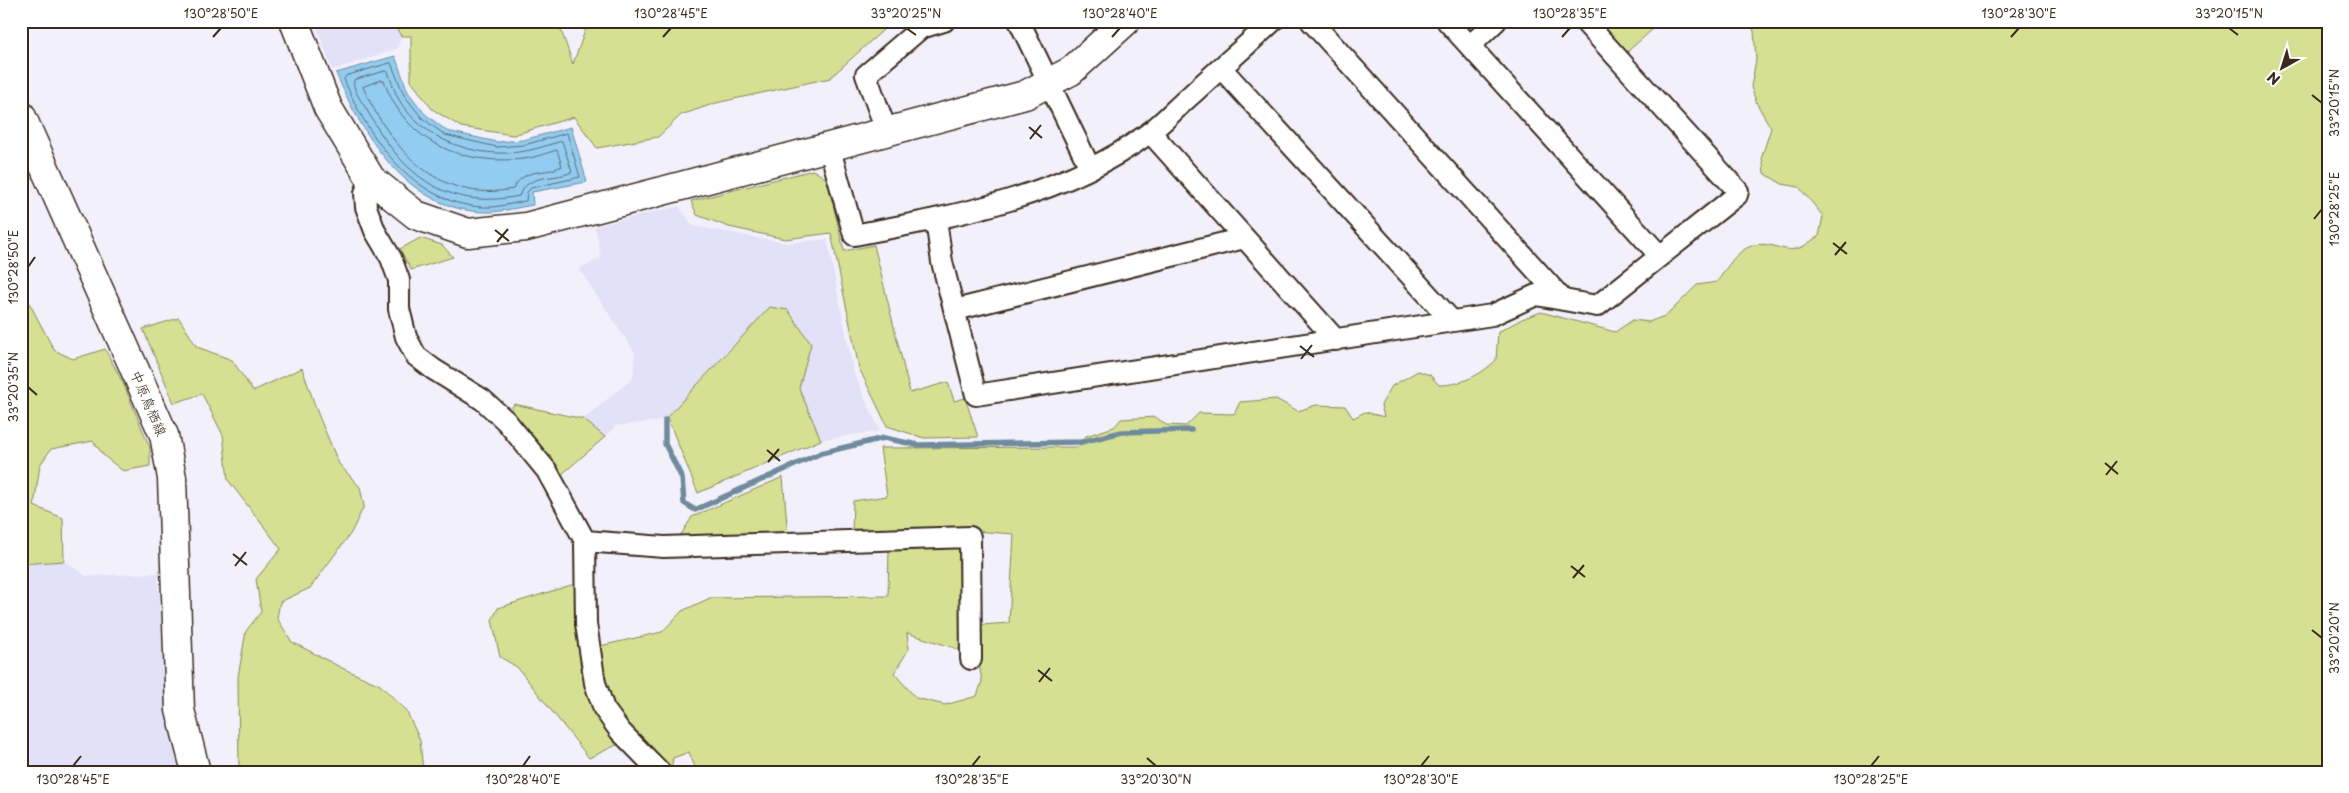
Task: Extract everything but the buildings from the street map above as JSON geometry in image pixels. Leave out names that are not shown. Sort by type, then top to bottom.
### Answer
[{"type":"street","points":[[294,21],[328,108],[371,179],[416,215],[468,233],[526,227],[886,130],[1025,95],[1071,71],[1126,21]]},
{"type":"street","points":[[886,130],[866,75],[921,28],[944,21]]},
{"type":"street","points":[[1019,21],[1090,168]]},
{"type":"street","points":[[829,146],[854,235],[936,220],[1056,185],[1090,168],[1150,132],[1273,21]]},
{"type":"street","points":[[1312,21],[1563,300]]},
{"type":"street","points":[[1447,21],[1660,256]]},
{"type":"street","points":[[1470,46],[1496,21]]},
{"type":"street","points":[[936,220],[942,262],[976,395],[1492,315],[1536,295],[1597,306],[1737,195],[1738,191],[1584,21]]},
{"type":"street","points":[[1221,68],[1451,320]]},
{"type":"street","name":"中原鳥栖線","points":[[21,115],[164,435],[172,478],[180,710],[196,772]]},
{"type":"street","points":[[1150,132],[1336,340]]},
{"type":"street","points":[[371,179],[365,194],[366,208],[375,231],[391,258],[399,280],[399,309],[406,337],[416,356],[433,369],[483,400],[506,421],[547,471],[585,541],[586,624],[595,683],[604,709],[620,731],[660,772]]},
{"type":"street","points":[[955,310],[1244,238]]},
{"type":"street","points":[[585,541],[664,548],[970,537],[971,659]]},
{"type":"shaded area","points":[[315,21],[392,21],[401,36],[397,49],[332,70]]},
{"type":"shaded area","points":[[679,206],[693,226],[787,243],[827,239],[854,374],[880,431],[821,440],[698,493],[667,417],[658,421],[616,426],[605,437],[583,419],[633,378],[635,353],[579,269],[601,258],[595,226]]},
{"type":"shaded area","points":[[64,561],[86,576],[158,573],[167,708],[179,772],[21,772],[21,564]]},
{"type":"green space","points":[[392,21],[543,21],[561,30],[573,64],[586,28],[581,21],[893,21],[830,78],[716,103],[681,115],[658,137],[597,148],[574,117],[513,135],[461,127],[432,109],[411,81],[411,36],[401,36]]},
{"type":"green space","points":[[1598,21],[1662,21],[1627,52]]},
{"type":"green space","points":[[1748,21],[2328,21],[2328,772],[697,772],[689,752],[673,758],[671,769],[623,723],[605,691],[600,646],[662,632],[682,611],[710,598],[888,596],[889,549],[962,545],[964,651],[907,633],[909,649],[894,673],[916,698],[945,705],[977,696],[982,681],[979,664],[981,625],[1009,623],[1014,534],[975,531],[852,532],[853,501],[887,496],[880,448],[1079,447],[1086,436],[1114,427],[1121,419],[1156,417],[1166,425],[1186,426],[1199,413],[1234,414],[1240,402],[1276,399],[1298,411],[1316,405],[1345,406],[1353,418],[1365,412],[1384,417],[1381,405],[1392,386],[1418,371],[1430,375],[1439,385],[1463,381],[1477,375],[1496,360],[1498,332],[1522,319],[1541,312],[1615,332],[1633,320],[1649,322],[1667,315],[1697,285],[1717,282],[1732,261],[1751,246],[1760,244],[1791,250],[1807,244],[1819,236],[1823,216],[1799,187],[1782,184],[1764,173],[1762,156],[1771,128],[1757,104],[1751,87],[1756,60],[1754,31]]},
{"type":"green space","points":[[813,170],[827,179],[844,251],[874,245],[910,393],[948,382],[954,401],[965,398],[978,437],[924,438],[887,426],[859,368],[831,233],[785,239],[729,227],[697,215],[691,201]]},
{"type":"green space","points":[[420,238],[442,245],[453,257],[411,270],[400,249]]},
{"type":"green space","points":[[21,248],[27,264],[24,293],[54,350],[73,359],[105,349],[124,385],[150,448],[150,466],[123,471],[104,456],[93,441],[51,449],[40,465],[34,506],[63,518],[64,561],[21,564]]},
{"type":"green space","points":[[770,307],[788,310],[811,344],[799,388],[821,440],[698,493],[667,417]]},
{"type":"green space","points":[[179,318],[197,347],[232,360],[253,391],[302,368],[318,414],[339,464],[360,487],[364,506],[351,533],[310,588],[280,602],[277,618],[292,642],[380,685],[406,710],[420,740],[423,772],[239,772],[238,677],[246,631],[261,612],[256,579],[281,549],[228,480],[223,435],[202,394],[174,403],[143,329]]},
{"type":"green space","points":[[514,404],[583,419],[605,437],[561,475],[508,414]]},
{"type":"green space","points":[[783,477],[788,536],[677,541],[692,517]]},
{"type":"green space","points":[[571,585],[578,585],[579,648],[593,706],[621,743],[589,758],[517,667],[500,657],[492,620],[498,608]]},
{"type":"water","points":[[395,56],[408,92],[425,114],[447,131],[497,142],[523,140],[571,127],[587,182],[532,192],[533,205],[492,212],[463,210],[437,201],[414,186],[394,168],[360,123],[336,73]]},
{"type":"waterway","points":[[665,420],[665,444],[682,478],[684,503],[695,510],[821,453],[884,438],[918,445],[1081,442],[1122,432],[1191,430]]}]
